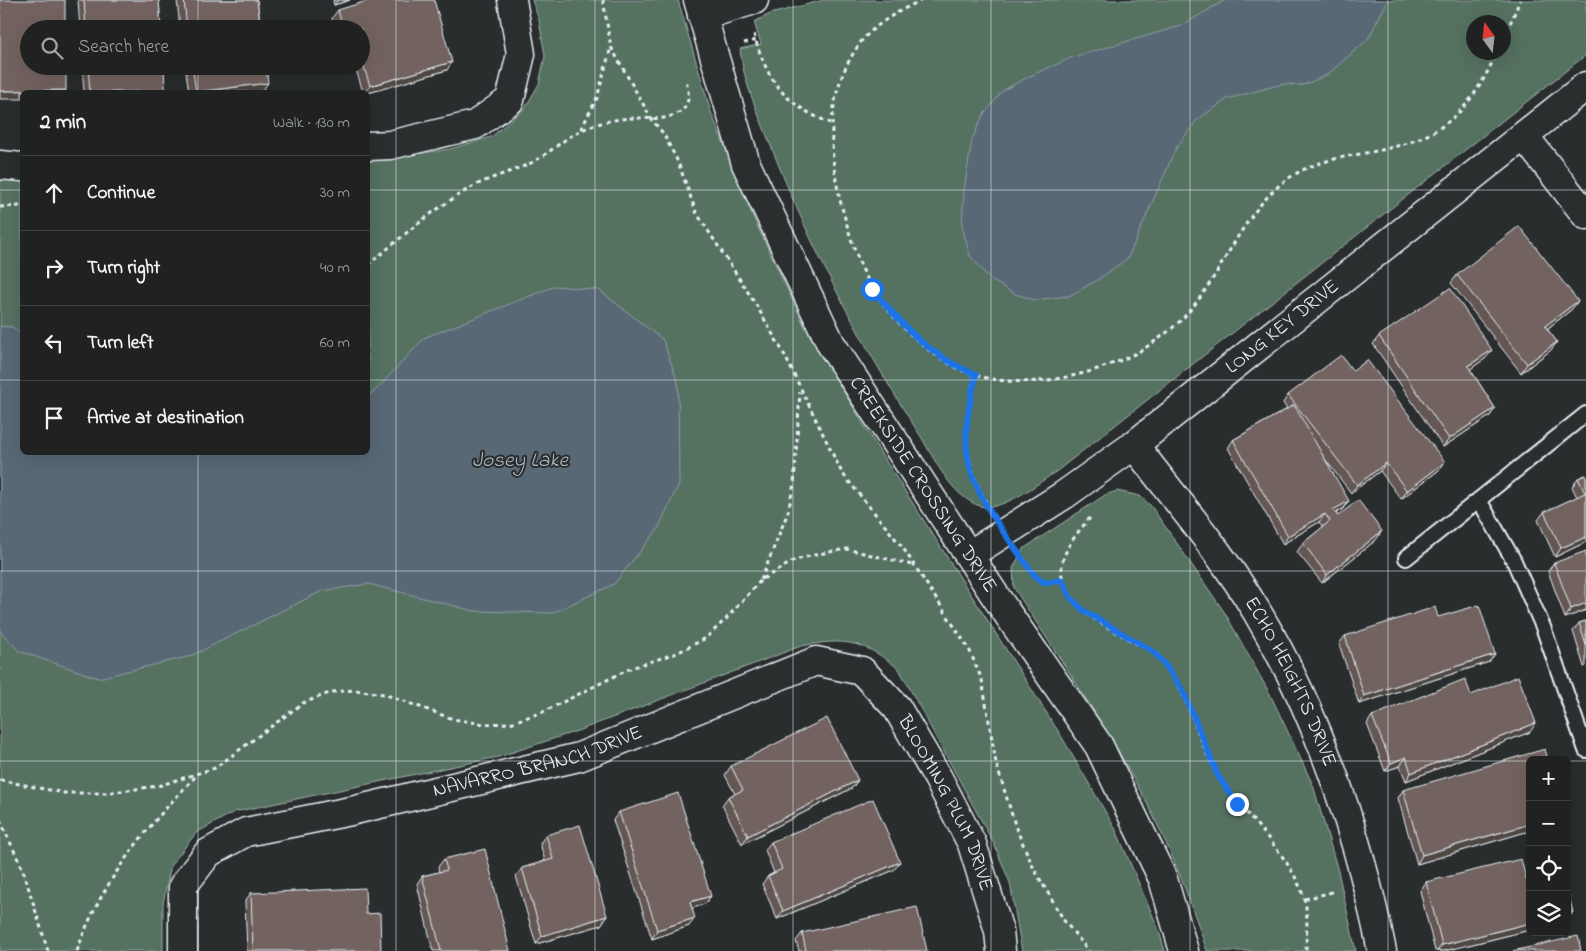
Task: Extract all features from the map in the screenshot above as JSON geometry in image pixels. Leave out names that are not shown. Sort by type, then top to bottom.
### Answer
[{"type":"street","points":[[370,146],[390,145],[475,125],[510,100],[521,54],[512,0]]},
{"type":"street","points":[[700,8],[750,1]]},
{"type":"street","name":"CREEKSIDE CROSSING DRIVE","points":[[700,8],[746,164],[832,344],[969,556],[1099,746],[1163,878],[1184,951]]},
{"type":"street","name":"LONG KEY DRIVE","points":[[969,556],[1064,495],[1134,445],[1586,86]]},
{"type":"street","points":[[1524,136],[1586,215]]},
{"type":"street","points":[[0,165],[20,167]]},
{"type":"street","name":"ECHO HEIGHTS DRIVE","points":[[1134,445],[1221,557],[1257,612],[1292,675],[1324,747],[1351,829],[1375,916],[1382,951]]},
{"type":"street","name":"NAVARRO BRANCH DRIVE","points":[[183,951],[183,886],[208,853],[246,832],[351,812],[579,757],[816,661],[862,670]]},
{"type":"street","name":"BLOOMING PLUM DRIVE","points":[[862,670],[897,708],[938,778],[972,844],[999,931],[1001,951]]},
{"type":"lane","points":[[1406,558],[1586,414]]},
{"type":"lane","points":[[1479,500],[1514,561],[1543,627],[1586,750]]},
{"type":"path","points":[[603,0],[611,47],[652,120],[667,140],[696,212],[755,303],[783,352],[842,473],[903,548],[912,565],[969,649],[982,680],[996,763],[1016,828],[1034,869],[1065,922],[1089,951]]},
{"type":"path","points":[[922,0],[908,6],[879,26],[859,44],[834,95],[830,123],[838,190],[847,226],[872,289],[912,335],[934,354],[976,375],[998,380],[1028,381],[1057,378],[1092,370],[1140,351],[1185,316],[1245,224],[1281,184],[1303,169],[1332,158],[1408,144],[1430,135],[1450,122],[1468,104],[1486,78],[1494,60]]},
{"type":"path","points":[[1511,21],[1520,0]]},
{"type":"path","points":[[750,1],[759,56],[775,85],[804,112],[830,123]]},
{"type":"path","points":[[581,130],[598,98],[611,47]]},
{"type":"path","points":[[370,263],[416,224],[453,198],[480,184],[532,163],[581,130],[612,120],[639,118],[652,120],[684,110],[688,96],[685,76]]},
{"type":"path","points":[[0,208],[20,206]]},
{"type":"path","points":[[976,375],[969,404],[967,428],[967,450],[971,473],[1005,533],[1040,579],[1045,583],[1062,580]]},
{"type":"path","points":[[761,580],[788,512],[794,484],[800,390]]},
{"type":"path","points":[[1091,516],[1067,549],[1062,565],[1062,580],[1070,597],[1084,611],[1154,652],[1183,691],[1218,776],[1237,804],[1284,859],[1295,877],[1305,900],[1306,951]]},
{"type":"path","points":[[0,780],[64,793],[106,793],[158,786],[196,776],[215,768],[304,703],[332,692],[355,690],[384,694],[453,719],[484,724],[510,723],[543,712],[631,668],[677,653],[706,638],[761,580],[795,560],[847,549],[912,565]]},
{"type":"path","points":[[78,951],[97,902],[120,866],[165,808],[196,776]]},
{"type":"path","points":[[0,820],[23,870],[48,951]]},
{"type":"green space","points":[[532,0],[678,0],[711,112],[754,219],[806,329],[882,455],[1060,734],[1116,830],[1158,928],[1165,951],[1022,951],[1010,883],[994,844],[899,669],[875,652],[864,647],[842,642],[830,642],[801,646],[580,730],[498,757],[234,812],[196,833],[171,865],[163,903],[163,951],[0,951],[0,179],[20,179],[20,455],[370,455],[370,161],[450,149],[491,137],[525,108],[539,84],[545,56],[539,20]]},
{"type":"green space","points":[[824,0],[1586,0],[1586,55],[1057,471],[1009,501],[989,507],[980,506],[969,501],[951,485],[944,475],[876,363],[819,257],[786,183],[744,74],[740,49],[761,44],[754,22],[770,14]]},
{"type":"green space","points":[[1117,491],[1140,496],[1151,506],[1225,613],[1270,694],[1313,785],[1338,871],[1356,951],[1207,951],[1179,873],[1143,796],[1109,735],[1014,588],[1013,568],[1023,549],[1105,495]]},
{"type":"water","points":[[1225,0],[1388,0],[1368,39],[1327,75],[1303,85],[1282,84],[1227,99],[1197,120],[1176,148],[1128,258],[1096,281],[1069,296],[1035,300],[1015,294],[991,280],[970,256],[962,226],[964,190],[972,140],[982,117],[1002,91],[1073,57],[1181,26]]},
{"type":"water","name":"Josey Lake","points":[[555,286],[599,290],[663,340],[678,383],[679,484],[658,529],[614,584],[552,613],[474,611],[369,584],[322,591],[191,656],[98,678],[19,651],[0,631],[0,326],[12,327],[20,333],[20,455],[370,455],[370,394],[424,338]]},
{"type":"building","points":[[0,0],[65,0],[65,20],[20,20],[20,75],[66,75],[66,90],[0,91]]},
{"type":"building","points":[[84,0],[159,0],[160,20],[85,20]]},
{"type":"building","points":[[184,0],[257,0],[260,20],[186,20]]},
{"type":"building","points":[[370,0],[434,0],[452,62],[370,86],[366,75],[370,75],[370,20],[341,20],[338,10]]},
{"type":"building","points":[[89,75],[164,75],[165,90],[90,90]]},
{"type":"building","points":[[193,75],[267,75],[268,83],[212,90],[196,90]]},
{"type":"building","points":[[1519,226],[1578,301],[1545,326],[1557,342],[1527,364],[1457,275]]},
{"type":"building","points":[[1450,288],[1492,350],[1468,366],[1495,408],[1449,439],[1379,336]]},
{"type":"building","points":[[1341,355],[1353,371],[1367,360],[1445,462],[1407,491],[1386,463],[1357,485],[1288,395]]},
{"type":"building","points":[[1294,405],[1349,501],[1333,510],[1338,516],[1358,500],[1382,531],[1327,575],[1303,543],[1330,521],[1325,514],[1288,536],[1233,440]]},
{"type":"building","points":[[1586,475],[1586,537],[1561,548],[1544,512],[1585,493],[1578,478]]},
{"type":"building","points":[[1586,551],[1586,603],[1571,609],[1554,563]]},
{"type":"building","points":[[1479,605],[1495,654],[1364,696],[1345,636],[1435,607],[1438,617]]},
{"type":"building","points":[[1586,621],[1586,645],[1579,623]]},
{"type":"building","points":[[1518,676],[1536,723],[1411,773],[1406,757],[1391,763],[1372,716],[1465,679],[1471,695]]},
{"type":"building","points":[[827,718],[858,780],[748,836],[728,797],[743,790],[731,766]]},
{"type":"building","points":[[1545,749],[1547,756],[1526,756],[1526,825],[1422,855],[1403,790]]},
{"type":"building","points":[[678,793],[711,896],[690,902],[695,918],[657,930],[619,812]]},
{"type":"building","points":[[873,799],[900,862],[783,911],[768,876],[782,869],[771,842]]},
{"type":"building","points":[[580,825],[607,916],[542,936],[522,868],[553,859],[546,835]]},
{"type":"building","points":[[485,849],[510,951],[441,951],[422,876],[447,870],[444,859]]},
{"type":"building","points":[[1521,859],[1526,879],[1526,924],[1442,945],[1426,882]]},
{"type":"building","points":[[365,888],[366,914],[380,913],[381,951],[253,951],[251,893]]},
{"type":"building","points":[[917,907],[927,951],[806,951],[802,933]]},
{"type":"building","points":[[1578,936],[1581,951],[1513,951]]},
{"type":"route","points":[[872,289],[912,335],[934,354],[957,368],[976,375],[969,404],[967,450],[971,473],[981,494],[1034,575],[1045,583],[1054,583],[1062,580],[1070,597],[1084,611],[1154,652],[1183,691],[1218,776],[1237,804]]}]
